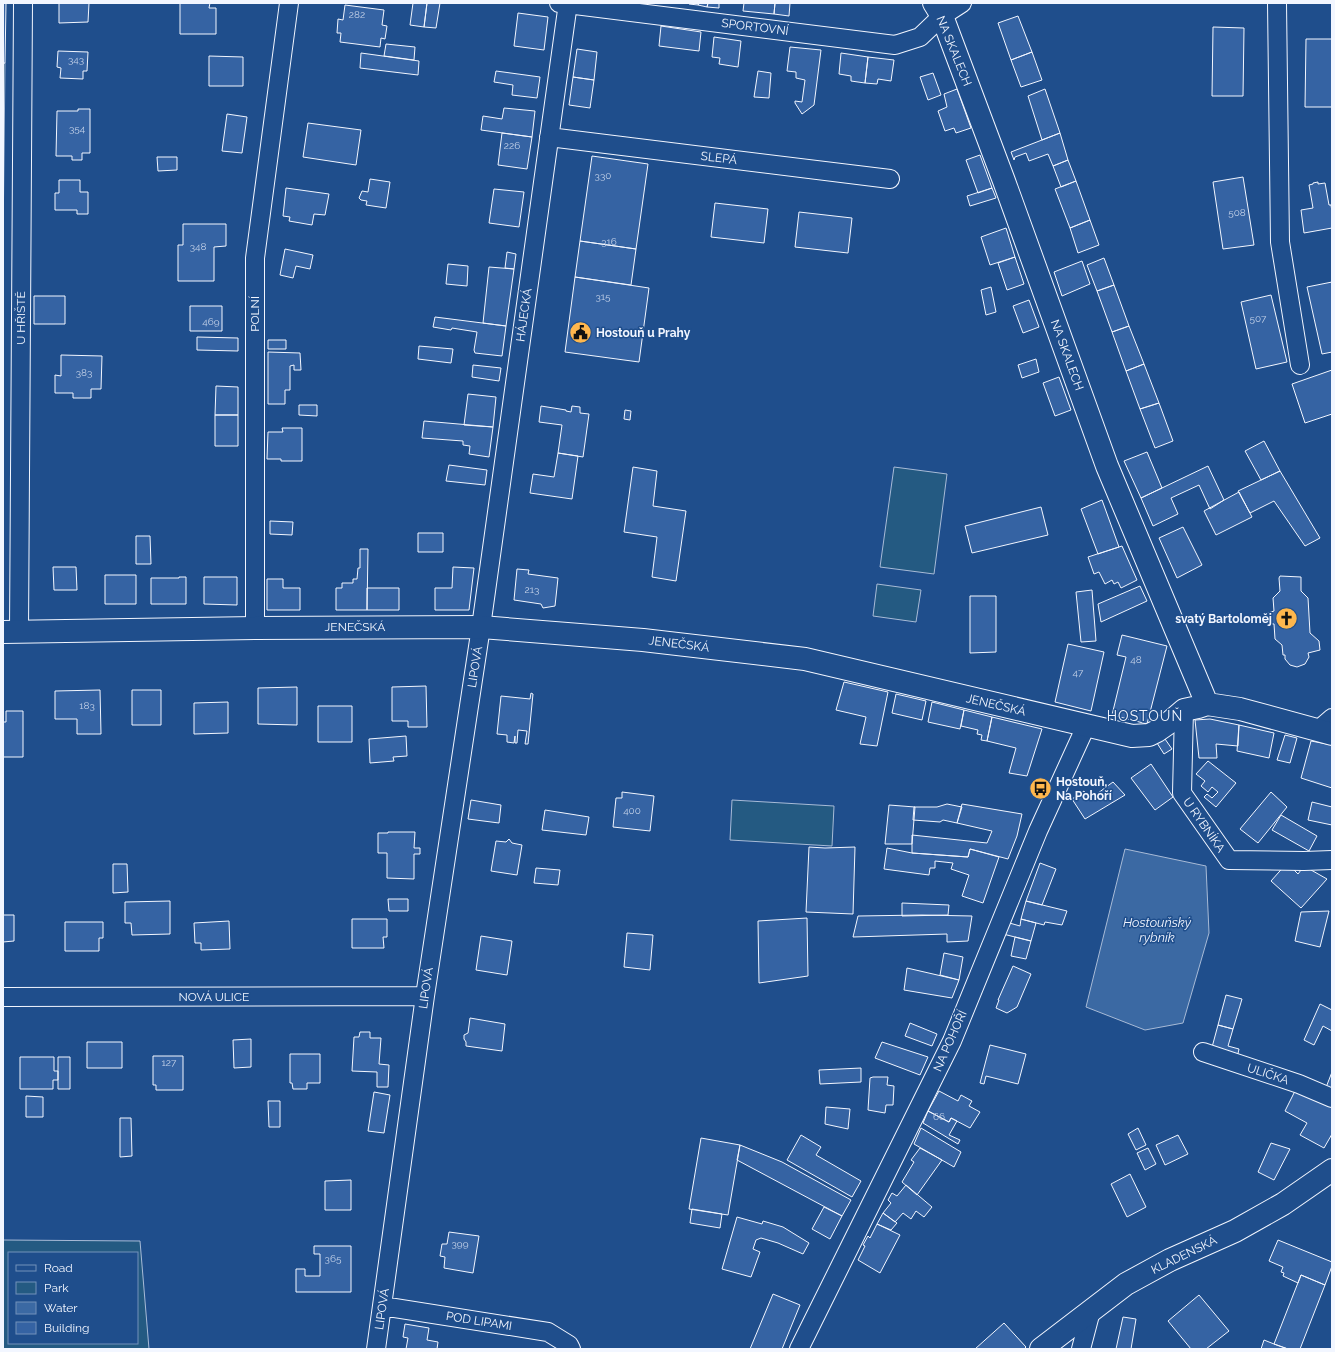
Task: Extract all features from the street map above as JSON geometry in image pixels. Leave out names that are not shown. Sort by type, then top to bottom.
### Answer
[{"type":"street","name":"U HŘIŠTĚ","points":[[11,632],[23,3]]},
{"type":"street","name":"POLNÍ","points":[[255,628],[255,258],[290,3]]},
{"type":"street","name":"SPORTOVNÍ","points":[[565,3],[895,45],[920,37],[938,10],[962,3]]},
{"type":"street","name":"HÁJECKÁ","points":[[481,627],[549,137],[565,3]]},
{"type":"street","points":[[1278,3],[1280,242],[1300,365]]},
{"type":"street","name":"NA SKALECH","points":[[938,10],[1004,181],[1107,466],[1207,704]]},
{"type":"street","name":"SLEPÁ","points":[[549,137],[890,179]]},
{"type":"street","name":"JENEČSKÁ","points":[[11,632],[255,628],[481,627],[643,640],[805,659],[1132,736],[1149,735],[1170,722],[1184,710],[1207,704],[1240,709],[1327,728]]},
{"type":"street","name":"LIPOVÁ","points":[[376,1349],[425,996],[481,627]]},
{"type":"street","name":"U RYBNÍKA","points":[[1184,710],[1182,793],[1229,860],[1332,860]]},
{"type":"street","name":"NA POHOŘÍ","points":[[803,1347],[952,1040],[1038,831],[1086,726]]},
{"type":"street","name":"NOVÁ ULICE","points":[[3,997],[425,996]]},
{"type":"street","name":"ULIČKA","points":[[1203,1052],[1299,1084],[1332,1098]]},
{"type":"street","name":"KLADENSKÁ","points":[[1041,1349],[1126,1284],[1170,1260],[1236,1231],[1283,1204],[1332,1170]]},
{"type":"street","name":"POD LIPAMI","points":[[382,1306],[548,1332],[570,1346],[571,1349]]},
{"type":"street","points":[[1080,1349],[1091,1311]]},
{"type":"green space","points":[[3,63],[5,63],[3,246]]},
{"type":"green space","points":[[894,467],[947,474],[934,574],[880,567]]},
{"type":"green space","points":[[877,584],[921,590],[916,622],[873,616]]},
{"type":"green space","points":[[732,800],[834,806],[832,846],[730,840]]},
{"type":"green space","points":[[3,1240],[140,1241],[149,1349],[3,1349]]},
{"type":"water","name":"Hostouňský rybník","points":[[1125,849],[1206,866],[1209,933],[1183,1023],[1145,1030],[1086,1007]]},
{"type":"building","points":[[3,3],[6,3],[5,63],[3,63]]},
{"type":"building","points":[[59,3],[89,3],[88,22],[59,23]]},
{"type":"building","points":[[180,3],[210,3],[209,8],[216,8],[216,34],[180,34]]},
{"type":"building","points":[[413,3],[427,3],[424,27],[410,25]]},
{"type":"building","points":[[427,3],[440,3],[436,28],[424,27]]},
{"type":"building","points":[[699,3],[698,5],[689,4]]},
{"type":"building","points":[[699,3],[708,3],[707,7],[698,5]]},
{"type":"building","points":[[708,3],[719,3],[719,8],[707,7]]},
{"type":"building","points":[[744,3],[775,3],[774,14],[743,11]]},
{"type":"building","points":[[775,3],[790,3],[789,16],[774,14]]},
{"type":"building","points":[[345,5],[384,10],[382,25],[387,26],[385,39],[381,38],[380,47],[340,42],[341,33],[337,33],[338,19],[343,20]]},
{"type":"building","points":[[518,13],[548,17],[544,50],[514,46]]},
{"type":"building","points":[[1018,16],[1032,52],[1011,60],[998,23]]},
{"type":"building","points":[[661,26],[701,32],[699,51],[659,46]]},
{"type":"building","points":[[1213,27],[1244,28],[1243,96],[1212,96]]},
{"type":"building","points":[[714,37],[741,41],[738,67],[719,64],[720,58],[712,57]]},
{"type":"building","points":[[1306,39],[1332,39],[1332,107],[1305,107]]},
{"type":"building","points":[[386,44],[415,47],[414,60],[384,56]]},
{"type":"building","points":[[790,47],[821,50],[814,105],[802,114],[795,101],[802,102],[805,80],[796,78],[796,72],[787,71]]},
{"type":"building","points":[[577,49],[597,52],[594,80],[573,77]]},
{"type":"building","points":[[58,51],[88,52],[87,71],[83,71],[83,79],[60,78],[61,68],[57,67]]},
{"type":"building","points":[[1032,52],[1042,80],[1021,87],[1011,60]]},
{"type":"building","points":[[361,53],[419,61],[418,75],[360,68]]},
{"type":"building","points":[[841,53],[868,57],[865,83],[851,81],[851,76],[839,74]]},
{"type":"building","points":[[209,56],[243,57],[243,86],[209,86]]},
{"type":"building","points":[[868,57],[894,60],[891,81],[878,79],[877,84],[865,83]]},
{"type":"building","points":[[496,71],[540,77],[537,98],[512,95],[513,85],[494,82]]},
{"type":"building","points":[[758,71],[771,73],[769,98],[754,97]]},
{"type":"building","points":[[933,73],[941,95],[928,100],[920,77]]},
{"type":"building","points":[[573,77],[594,80],[590,108],[569,105]]},
{"type":"building","points":[[957,89],[971,128],[956,133],[954,128],[945,131],[938,111],[947,107],[944,94]]},
{"type":"building","points":[[1045,89],[1060,133],[1042,140],[1028,96]]},
{"type":"building","points":[[504,108],[535,111],[532,137],[481,130],[483,116],[502,119]]},
{"type":"building","points":[[78,109],[90,109],[90,153],[82,153],[82,160],[72,160],[72,156],[56,156],[57,111],[78,111]]},
{"type":"building","points":[[227,114],[247,117],[242,153],[222,151]]},
{"type":"building","points":[[308,123],[361,130],[356,165],[303,157]]},
{"type":"building","points":[[502,133],[532,137],[527,169],[498,165]]},
{"type":"building","points":[[1060,133],[1068,160],[1053,166],[1048,154],[1029,161],[1026,153],[1015,157],[1014,160],[1011,152]]},
{"type":"building","points":[[980,155],[992,188],[978,193],[966,160]]},
{"type":"building","points":[[592,156],[648,164],[636,249],[580,241]]},
{"type":"building","points":[[157,157],[177,157],[177,170],[158,171]]},
{"type":"building","points":[[1068,160],[1076,181],[1061,187],[1053,166]]},
{"type":"building","points":[[1243,177],[1254,245],[1223,249],[1213,182]]},
{"type":"building","points":[[370,179],[390,182],[386,208],[366,205],[367,201],[359,198],[362,191],[368,192]]},
{"type":"building","points":[[59,180],[80,180],[80,192],[88,192],[88,214],[77,214],[77,210],[55,210],[55,193],[59,193]]},
{"type":"building","points":[[1076,181],[1090,220],[1070,228],[1055,189]]},
{"type":"building","points":[[1318,182],[1318,184],[1325,183],[1329,205],[1331,205],[1332,228],[1304,233],[1301,210],[1313,208],[1309,185]]},
{"type":"building","points":[[286,188],[329,194],[325,215],[314,214],[312,225],[289,221],[290,217],[283,216]]},
{"type":"building","points":[[992,188],[996,198],[970,206],[967,196]]},
{"type":"building","points":[[494,189],[524,192],[519,227],[489,223]]},
{"type":"building","points":[[715,203],[768,209],[764,243],[711,237]]},
{"type":"building","points":[[799,212],[852,218],[848,253],[795,247]]},
{"type":"building","points":[[1090,220],[1099,245],[1078,253],[1070,228]]},
{"type":"building","points":[[183,224],[226,224],[226,246],[214,247],[214,281],[178,281],[178,245],[183,245]]},
{"type":"building","points":[[1006,228],[1015,257],[990,265],[981,237]]},
{"type":"building","points":[[580,241],[636,249],[631,285],[575,277]]},
{"type":"building","points":[[285,249],[313,255],[310,269],[296,266],[293,278],[280,275]]},
{"type":"building","points":[[507,252],[516,254],[514,269],[505,268]]},
{"type":"building","points":[[1015,257],[1024,284],[1007,290],[998,263]]},
{"type":"building","points":[[1104,258],[1114,285],[1097,291],[1087,265]]},
{"type":"building","points":[[1082,261],[1090,284],[1062,296],[1054,272]]},
{"type":"building","points":[[448,264],[468,266],[467,286],[446,284]]},
{"type":"building","points":[[489,267],[514,269],[506,326],[483,323]]},
{"type":"building","points":[[575,277],[649,288],[639,362],[565,352]]},
{"type":"building","points":[[1332,282],[1332,352],[1322,354],[1307,287]]},
{"type":"building","points":[[1114,285],[1129,326],[1112,332],[1097,291]]},
{"type":"building","points":[[991,287],[996,312],[986,315],[981,290]]},
{"type":"building","points":[[1271,295],[1287,362],[1256,369],[1241,302]]},
{"type":"building","points":[[34,296],[65,296],[65,324],[34,324]]},
{"type":"building","points":[[1029,300],[1039,327],[1023,333],[1013,306]]},
{"type":"building","points":[[190,306],[222,306],[222,331],[190,331]]},
{"type":"building","points":[[435,317],[506,326],[502,356],[475,353],[474,350],[477,332],[433,327]]},
{"type":"building","points":[[1129,326],[1144,364],[1126,371],[1112,332]]},
{"type":"building","points":[[197,337],[238,338],[238,351],[197,350]]},
{"type":"building","points":[[268,340],[286,340],[286,349],[268,349]]},
{"type":"building","points":[[419,346],[453,349],[451,363],[418,359]]},
{"type":"building","points":[[268,352],[300,353],[301,370],[294,370],[294,365],[290,366],[290,390],[285,390],[285,404],[268,404]]},
{"type":"building","points":[[61,355],[102,356],[101,389],[91,389],[91,398],[73,398],[73,393],[55,393],[55,375],[61,376]]},
{"type":"building","points":[[1036,359],[1039,372],[1022,378],[1018,365]]},
{"type":"building","points":[[1144,364],[1159,403],[1140,409],[1126,371]]},
{"type":"building","points":[[473,365],[501,368],[499,381],[472,377]]},
{"type":"building","points":[[1332,370],[1332,414],[1305,423],[1292,384]]},
{"type":"building","points":[[1059,377],[1071,410],[1055,416],[1043,383]]},
{"type":"building","points":[[216,386],[238,387],[238,415],[215,415]]},
{"type":"building","points":[[468,394],[496,397],[493,427],[464,425]]},
{"type":"building","points":[[1159,403],[1173,441],[1155,448],[1140,409]]},
{"type":"building","points":[[299,405],[317,405],[317,416],[299,415]]},
{"type":"building","points":[[541,406],[571,412],[572,406],[580,407],[580,413],[589,414],[583,457],[558,453],[562,425],[539,422]]},
{"type":"building","points":[[625,410],[631,411],[630,420],[624,419]]},
{"type":"building","points":[[215,415],[238,415],[238,446],[215,446]]},
{"type":"building","points":[[424,421],[493,427],[489,457],[469,454],[470,446],[463,445],[463,441],[422,438]]},
{"type":"building","points":[[282,428],[302,428],[302,461],[267,459],[268,432],[283,432]]},
{"type":"building","points":[[1264,441],[1280,471],[1261,480],[1245,451]]},
{"type":"building","points":[[1147,452],[1162,488],[1141,498],[1124,461]]},
{"type":"building","points":[[558,453],[578,456],[572,499],[530,493],[533,474],[554,477]]},
{"type":"building","points":[[449,465],[487,470],[485,485],[446,481]]},
{"type":"building","points":[[1208,466],[1224,500],[1210,509],[1199,485],[1171,498],[1178,514],[1153,526],[1141,498]]},
{"type":"building","points":[[633,467],[657,471],[653,506],[686,511],[676,581],[652,577],[657,537],[624,532]]},
{"type":"building","points":[[1280,471],[1320,538],[1305,546],[1274,501],[1250,513],[1238,491]]},
{"type":"building","points":[[1239,492],[1252,517],[1216,535],[1204,511]]},
{"type":"building","points":[[1102,500],[1119,547],[1098,554],[1081,509]]},
{"type":"building","points":[[1041,507],[1048,535],[972,553],[965,526]]},
{"type":"building","points":[[270,521],[293,522],[292,535],[270,534]]},
{"type":"building","points":[[1183,527],[1202,565],[1177,578],[1159,538]]},
{"type":"building","points":[[418,533],[443,533],[443,552],[418,552]]},
{"type":"building","points":[[136,536],[150,536],[151,564],[136,564]]},
{"type":"building","points":[[1122,546],[1137,580],[1121,588],[1118,582],[1114,584],[1112,580],[1105,584],[1099,572],[1094,574],[1088,557]]},
{"type":"building","points":[[360,549],[368,549],[367,610],[336,610],[336,588],[342,588],[342,583],[353,583],[353,579],[357,579],[358,568],[360,568]]},
{"type":"building","points":[[53,567],[76,567],[77,590],[54,590]]},
{"type":"building","points":[[453,567],[474,568],[469,610],[435,610],[435,588],[452,588]]},
{"type":"building","points":[[517,569],[529,570],[528,574],[558,578],[555,606],[543,608],[541,604],[514,600]]},
{"type":"building","points":[[105,575],[136,575],[136,604],[105,604]]},
{"type":"building","name":"svatý Bartoloměj","points":[[1280,576],[1301,577],[1301,591],[1308,598],[1310,633],[1319,641],[1320,650],[1308,653],[1309,657],[1305,664],[1297,667],[1290,665],[1285,659],[1282,645],[1275,639],[1274,624],[1265,623],[1265,614],[1274,611],[1273,598],[1280,591]]},
{"type":"building","points":[[186,577],[186,604],[151,604],[151,578]]},
{"type":"building","points":[[204,577],[237,577],[237,605],[204,604]]},
{"type":"building","points":[[267,579],[283,579],[283,588],[300,588],[300,610],[267,610]]},
{"type":"building","points":[[1140,586],[1147,601],[1101,622],[1098,604]]},
{"type":"building","points":[[367,588],[399,588],[399,610],[367,610]]},
{"type":"building","points":[[1092,590],[1096,641],[1081,642],[1076,592]]},
{"type":"building","points":[[970,596],[996,596],[996,652],[970,653]]},
{"type":"building","points":[[1122,635],[1167,646],[1147,724],[1112,715],[1126,657],[1117,655]]},
{"type":"building","points":[[1068,644],[1104,652],[1091,711],[1055,702]]},
{"type":"building","points":[[844,682],[888,692],[877,746],[860,744],[866,717],[836,710]]},
{"type":"building","points":[[426,686],[427,727],[408,727],[408,721],[392,721],[392,687]]},
{"type":"building","points":[[297,687],[297,725],[258,724],[258,688]]},
{"type":"building","points":[[100,690],[101,734],[77,734],[77,719],[55,719],[55,691]]},
{"type":"building","points":[[132,690],[161,690],[161,725],[132,725]]},
{"type":"building","points":[[531,693],[533,694],[528,744],[525,744],[527,731],[518,730],[517,743],[515,743],[515,736],[514,743],[507,742],[507,735],[497,734],[501,696],[530,699]]},
{"type":"building","points":[[896,694],[926,701],[922,720],[892,713]]},
{"type":"building","points":[[228,702],[228,733],[194,734],[194,703]]},
{"type":"building","points":[[932,702],[964,710],[960,729],[928,722]]},
{"type":"building","points":[[318,706],[352,706],[352,742],[318,742]]},
{"type":"building","points":[[964,710],[992,717],[987,741],[981,740],[982,735],[977,734],[978,730],[961,726]]},
{"type":"building","points":[[6,711],[23,711],[23,757],[3,757],[3,722],[6,722]]},
{"type":"building","points":[[992,717],[1042,729],[1027,776],[1009,773],[1016,748],[987,741]]},
{"type":"building","points":[[1210,719],[1239,725],[1238,746],[1216,744],[1217,758],[1199,758],[1195,720]]},
{"type":"building","points":[[1239,725],[1274,733],[1269,758],[1237,751]]},
{"type":"building","points":[[1285,735],[1297,738],[1290,763],[1277,760]]},
{"type":"building","points":[[406,736],[407,756],[393,757],[394,761],[370,763],[369,739]]},
{"type":"building","points":[[1165,739],[1172,749],[1164,754],[1157,743]]},
{"type":"building","points":[[1311,741],[1332,745],[1332,788],[1301,778]]},
{"type":"building","points":[[1208,761],[1236,783],[1216,807],[1204,797],[1207,794],[1212,798],[1218,792],[1212,787],[1208,792],[1201,786],[1205,781],[1196,774]]},
{"type":"building","points":[[1151,764],[1173,797],[1155,810],[1131,778]]},
{"type":"building","points":[[1113,782],[1125,795],[1085,819],[1072,799],[1084,791],[1090,799]]},
{"type":"building","points":[[622,792],[654,796],[650,831],[613,827],[616,798],[622,798]]},
{"type":"building","points":[[1271,792],[1287,807],[1258,843],[1240,829]]},
{"type":"building","points":[[471,800],[501,805],[499,823],[468,819]]},
{"type":"building","points":[[1312,802],[1332,807],[1332,825],[1308,820]]},
{"type":"building","points":[[947,804],[962,807],[957,823],[943,820],[940,822],[913,820],[914,807],[937,807]]},
{"type":"building","points":[[962,804],[1022,814],[1017,836],[1008,859],[970,849],[968,857],[912,853],[912,835],[987,843],[992,831],[957,823]]},
{"type":"building","points":[[889,805],[915,807],[912,844],[885,844]]},
{"type":"building","points":[[545,810],[589,817],[586,835],[542,830]]},
{"type":"building","points":[[1281,815],[1317,836],[1309,851],[1272,830]]},
{"type":"building","points":[[415,832],[414,848],[420,848],[420,854],[414,854],[414,879],[387,878],[387,853],[378,853],[378,833]]},
{"type":"building","points":[[509,839],[512,843],[522,845],[517,875],[491,871],[496,841],[506,842]]},
{"type":"building","points":[[809,847],[855,847],[853,914],[806,912]]},
{"type":"building","points":[[887,848],[912,853],[968,857],[970,849],[999,857],[983,903],[962,896],[969,875],[951,869],[953,863],[935,861],[935,868],[930,868],[929,875],[884,869]]},
{"type":"building","points":[[1040,863],[1056,869],[1042,905],[1026,901]]},
{"type":"building","points":[[1287,863],[1298,874],[1304,866],[1327,879],[1301,908],[1271,881]]},
{"type":"building","points":[[113,864],[127,864],[128,892],[113,893]]},
{"type":"building","points":[[536,868],[560,870],[558,885],[534,883]]},
{"type":"building","points":[[388,899],[408,899],[408,911],[389,911]]},
{"type":"building","points":[[170,901],[170,934],[132,935],[131,923],[125,923],[125,902]]},
{"type":"building","points":[[1026,901],[1067,911],[1062,925],[1045,922],[1044,925],[1021,919]]},
{"type":"building","points":[[902,903],[949,905],[948,915],[902,916]]},
{"type":"building","points":[[1329,911],[1320,947],[1295,941],[1301,912]]},
{"type":"building","points":[[3,915],[14,915],[14,941],[3,942]]},
{"type":"building","points":[[858,916],[972,916],[968,941],[947,942],[947,934],[853,937]]},
{"type":"building","points":[[807,918],[808,976],[759,983],[758,921]]},
{"type":"building","points":[[352,919],[387,919],[387,937],[383,937],[384,948],[352,948]]},
{"type":"building","points":[[1021,919],[1036,923],[1031,941],[1003,934],[1006,922],[1020,926]]},
{"type":"building","points":[[229,921],[230,949],[201,950],[201,943],[195,943],[194,923]]},
{"type":"building","points":[[65,922],[103,922],[103,938],[99,938],[99,951],[65,951]]},
{"type":"building","points":[[627,933],[653,935],[650,970],[624,967]]},
{"type":"building","points":[[481,936],[512,941],[507,975],[476,970]]},
{"type":"building","points":[[1015,937],[1031,941],[1026,959],[1011,956]]},
{"type":"building","points":[[944,953],[963,957],[959,980],[940,975]]},
{"type":"building","points":[[1013,966],[1031,974],[1017,1007],[1007,1013],[996,1008]]},
{"type":"building","points":[[907,968],[959,980],[952,998],[904,990]]},
{"type":"building","points":[[1226,995],[1242,999],[1233,1029],[1218,1025]]},
{"type":"building","points":[[1320,1004],[1332,1010],[1332,1031],[1323,1026],[1314,1045],[1304,1040]]},
{"type":"building","points":[[470,1018],[505,1024],[502,1051],[466,1046],[464,1035],[468,1033]]},
{"type":"building","points":[[910,1023],[937,1034],[932,1046],[905,1036]]},
{"type":"building","points":[[1218,1025],[1233,1029],[1228,1046],[1239,1049],[1237,1058],[1211,1051]]},
{"type":"building","points":[[360,1032],[370,1032],[370,1038],[381,1038],[379,1064],[389,1065],[388,1087],[377,1087],[377,1072],[352,1071],[354,1037],[359,1037]]},
{"type":"building","points":[[251,1039],[251,1067],[234,1068],[233,1040]]},
{"type":"building","points":[[87,1042],[122,1042],[122,1068],[87,1068]]},
{"type":"building","points":[[882,1042],[928,1057],[920,1075],[875,1058]]},
{"type":"building","points":[[990,1045],[1026,1054],[1018,1084],[986,1076],[984,1084],[980,1083]]},
{"type":"building","points":[[290,1054],[320,1054],[320,1083],[307,1083],[307,1089],[293,1089],[292,1083],[290,1083]]},
{"type":"building","points":[[153,1056],[183,1056],[183,1090],[156,1090],[156,1085],[153,1085]]},
{"type":"building","points":[[20,1057],[54,1057],[54,1071],[58,1071],[58,1080],[53,1080],[53,1089],[20,1089]]},
{"type":"building","points":[[58,1057],[70,1057],[70,1089],[58,1089]]},
{"type":"building","points":[[861,1068],[861,1082],[820,1084],[819,1070]]},
{"type":"building","points":[[1332,1072],[1332,1093],[1325,1090]]},
{"type":"building","points":[[888,1077],[887,1085],[894,1086],[893,1105],[886,1105],[885,1113],[868,1110],[870,1078]]},
{"type":"building","points":[[1297,1087],[1332,1105],[1332,1134],[1324,1148],[1300,1135],[1307,1123],[1285,1111]]},
{"type":"building","points":[[939,1091],[958,1101],[961,1095],[972,1101],[969,1106],[980,1112],[970,1128],[951,1118],[949,1122],[928,1111]]},
{"type":"building","points":[[374,1092],[390,1095],[384,1133],[368,1131]]},
{"type":"building","points":[[26,1096],[43,1097],[43,1117],[26,1117]]},
{"type":"building","points":[[268,1101],[280,1101],[280,1127],[269,1127]]},
{"type":"building","points":[[826,1107],[850,1109],[848,1129],[825,1124]]},
{"type":"building","points":[[928,1111],[949,1122],[951,1118],[957,1121],[949,1135],[960,1140],[958,1144],[923,1123]]},
{"type":"building","points":[[120,1118],[131,1118],[132,1156],[120,1157]]},
{"type":"building","points":[[921,1128],[961,1152],[954,1167],[914,1144]]},
{"type":"building","points":[[1138,1128],[1146,1145],[1136,1150],[1128,1134]]},
{"type":"building","points":[[801,1135],[821,1147],[816,1155],[861,1181],[852,1197],[787,1160]]},
{"type":"building","points":[[1178,1135],[1188,1154],[1165,1165],[1156,1145]]},
{"type":"building","points":[[701,1138],[740,1145],[728,1215],[689,1209]]},
{"type":"building","points":[[1271,1143],[1290,1149],[1274,1180],[1258,1172]]},
{"type":"building","points":[[740,1145],[782,1162],[851,1200],[842,1216],[737,1160]]},
{"type":"building","points":[[920,1148],[942,1160],[917,1195],[902,1182],[914,1162],[911,1160]]},
{"type":"building","points":[[1148,1148],[1156,1164],[1145,1170],[1137,1153]]},
{"type":"building","points":[[1130,1174],[1146,1207],[1127,1217],[1111,1184]]},
{"type":"building","points":[[351,1180],[351,1210],[325,1210],[325,1181]]},
{"type":"building","points":[[906,1185],[932,1207],[924,1217],[916,1211],[911,1219],[903,1213],[895,1222],[883,1213],[891,1203],[888,1200],[892,1193],[897,1196]]},
{"type":"building","points":[[824,1207],[842,1216],[830,1239],[812,1229]]},
{"type":"building","points":[[692,1209],[722,1214],[720,1228],[690,1223]]},
{"type":"building","points":[[883,1213],[897,1223],[891,1230],[877,1224]]},
{"type":"building","points":[[737,1217],[762,1224],[763,1221],[783,1227],[809,1243],[803,1254],[778,1243],[761,1238],[756,1240],[753,1249],[760,1252],[751,1277],[722,1269]]},
{"type":"building","points":[[877,1224],[900,1235],[880,1273],[858,1260],[865,1246],[863,1245],[868,1236],[870,1238]]},
{"type":"building","points":[[449,1232],[479,1236],[473,1273],[444,1268],[445,1257],[440,1256],[442,1244],[447,1244]]},
{"type":"building","points":[[1278,1240],[1332,1262],[1325,1285],[1301,1275],[1298,1283],[1283,1276],[1284,1273],[1281,1272],[1283,1267],[1269,1261]]},
{"type":"building","points":[[314,1246],[351,1246],[351,1292],[296,1292],[296,1269],[305,1269],[305,1276],[320,1276],[320,1254],[314,1254]]},
{"type":"building","points":[[1301,1275],[1325,1285],[1300,1349],[1288,1349],[1274,1344]]},
{"type":"building","points":[[773,1294],[800,1305],[782,1349],[750,1349]]},
{"type":"building","points":[[1199,1295],[1229,1331],[1206,1349],[1191,1349],[1168,1321]]},
{"type":"building","points":[[1123,1317],[1136,1319],[1131,1349],[1116,1349]]},
{"type":"building","points":[[1004,1323],[1026,1347],[1024,1349],[975,1349]]},
{"type":"building","points":[[405,1324],[429,1328],[427,1340],[438,1342],[437,1349],[406,1349],[408,1338],[403,1337]]},
{"type":"building","points":[[1264,1340],[1274,1344],[1288,1349],[1261,1349]]},
{"type":"place","name":"Hostouň u Prahy","points":[[581,333]]},
{"type":"place","name":"svatý Bartoloměj","points":[[1287,619]]},
{"type":"place","name":"Hostouň, Na Pohoří","points":[[1041,789]]},
{"type":"district","name":"HOSTOUŇ","points":[[1145,716]]}]
